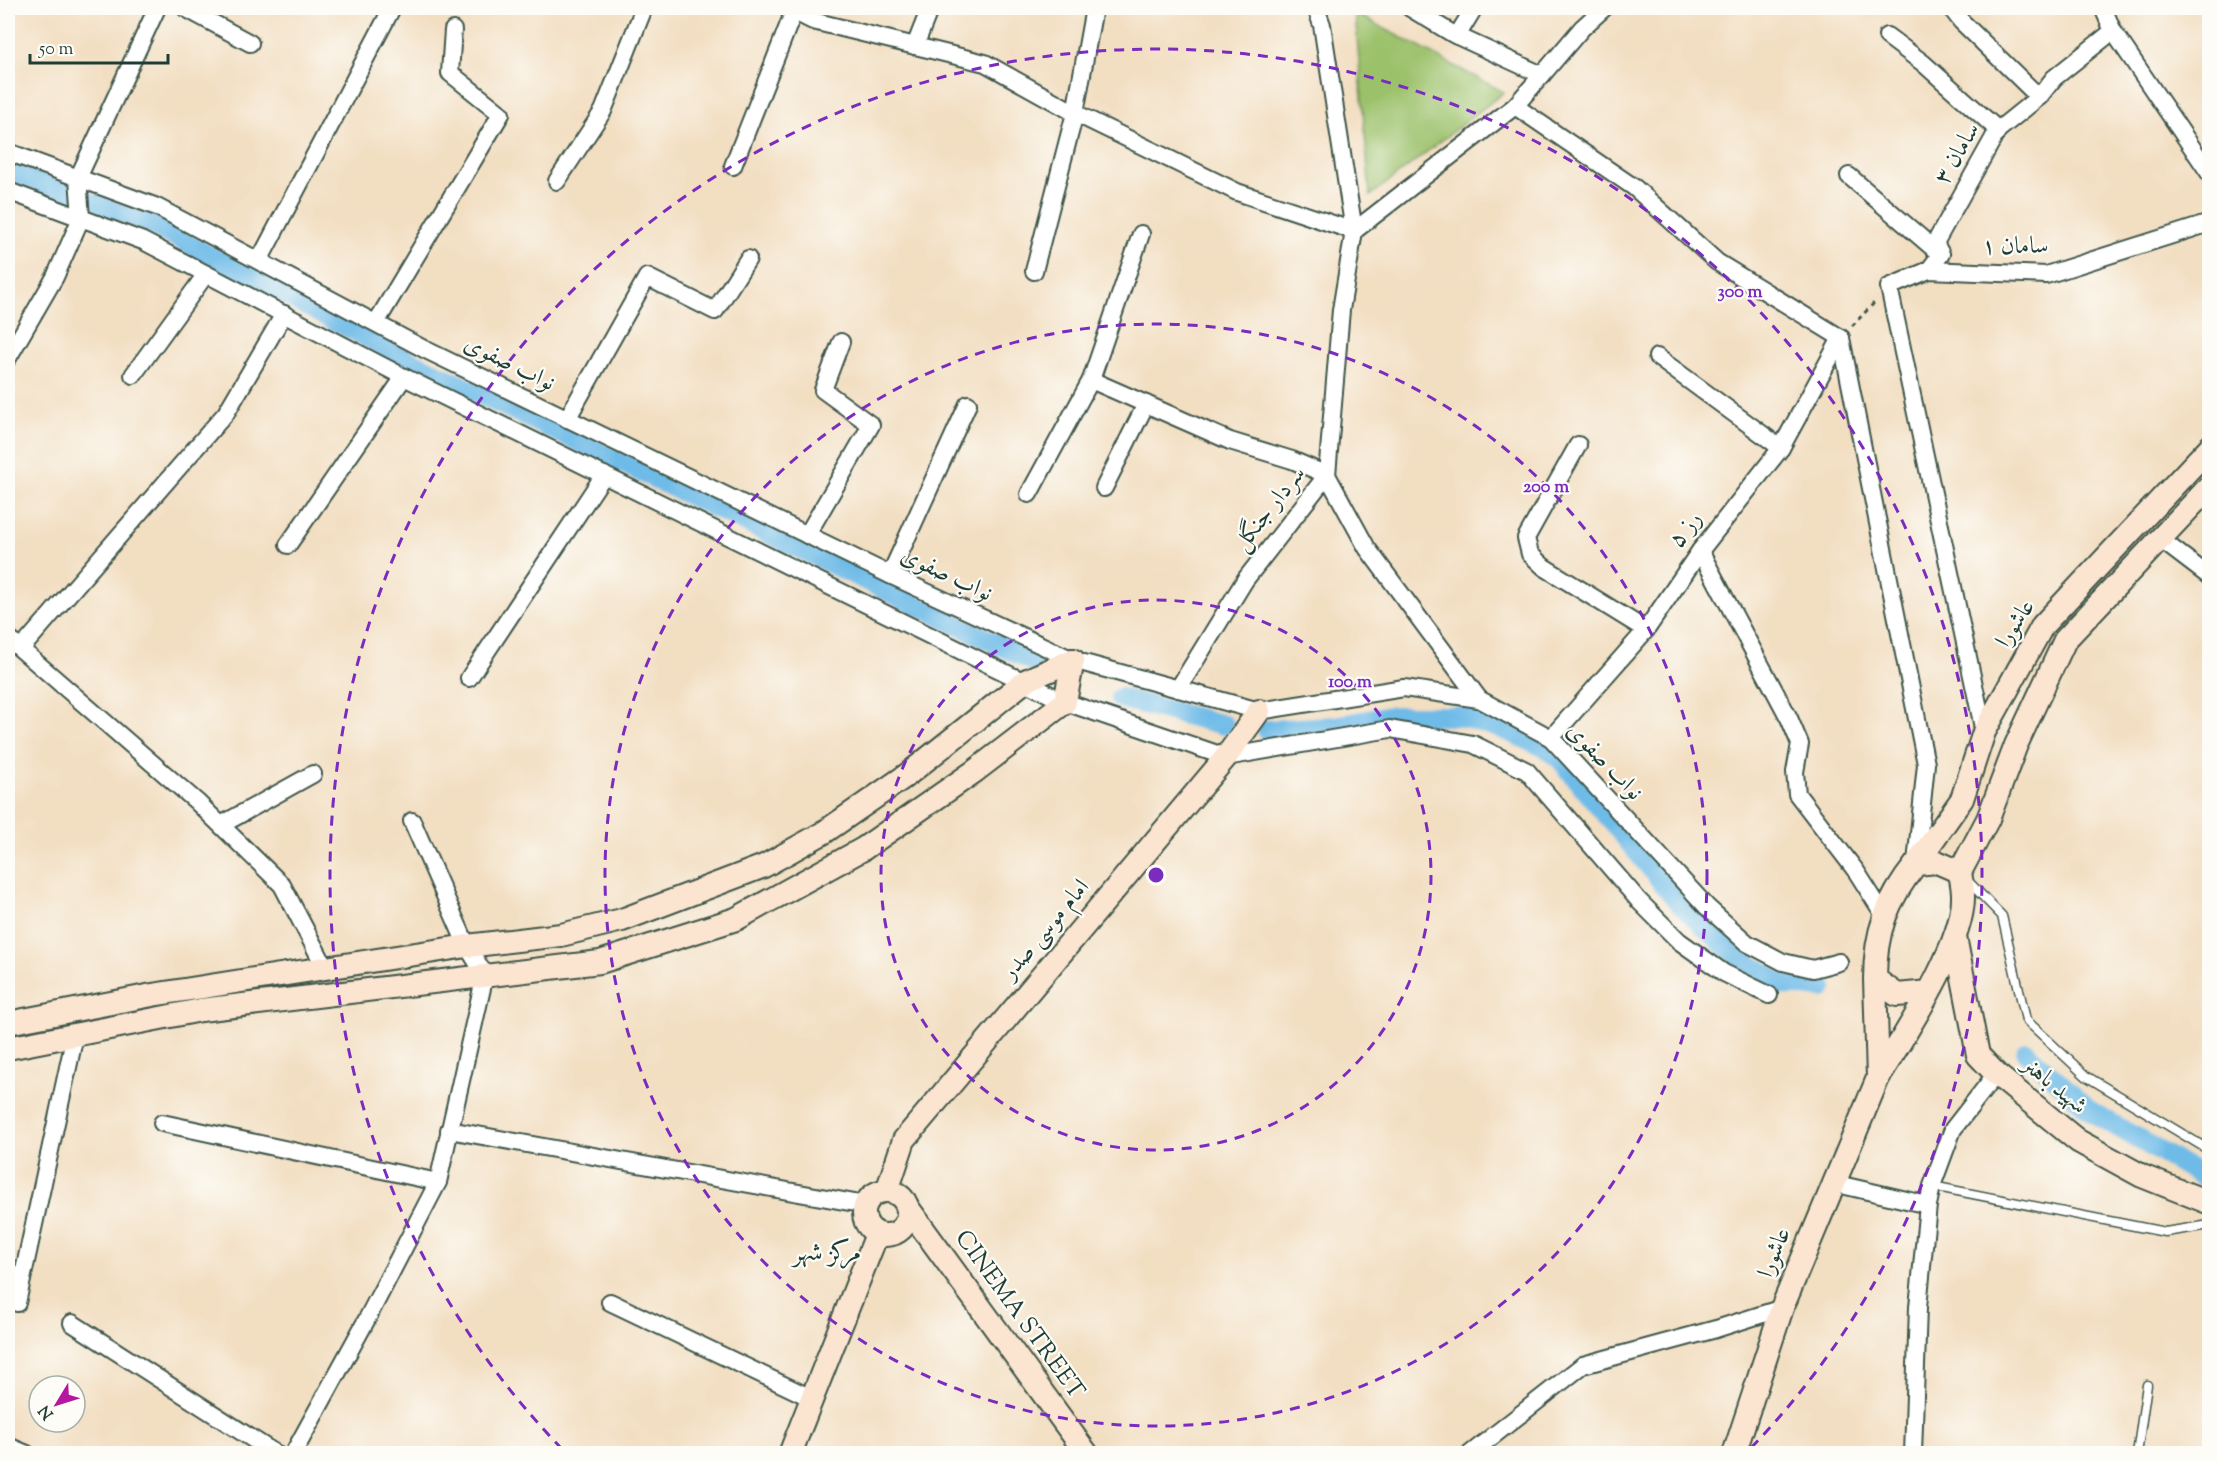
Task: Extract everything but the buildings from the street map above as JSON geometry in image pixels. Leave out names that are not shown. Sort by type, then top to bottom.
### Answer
[{"type":"street","points":[[8,358],[55,277],[81,218],[78,178],[157,8]]},
{"type":"street","points":[[185,8],[250,44]]},
{"type":"street","points":[[259,261],[392,8]]},
{"type":"street","points":[[557,181],[603,111],[644,8]]},
{"type":"street","points":[[915,46],[930,8]]},
{"type":"street","points":[[1034,271],[1075,113],[1094,8]]},
{"type":"street","name":"سردار جنگل","points":[[1178,689],[1245,580],[1327,475],[1341,310],[1354,231],[1322,25],[1316,8]]},
{"type":"street","points":[[1322,25],[1331,8]]},
{"type":"street","points":[[1412,8],[1457,36],[1542,75]]},
{"type":"street","points":[[1457,36],[1474,8]]},
{"type":"street","points":[[733,166],[790,9],[813,21],[985,63],[1075,113],[1237,192],[1354,231],[1515,105],[1582,28],[1604,8]]},
{"type":"street","points":[[1951,8],[1961,21],[2039,97]]},
{"type":"street","points":[[2103,8],[2113,31],[2210,174]]},
{"type":"street","points":[[375,323],[501,114],[450,73],[453,30]]},
{"type":"street","name":"سامان ۳","points":[[1941,254],[1935,243],[1998,130],[2039,97],[2054,78],[2113,31]]},
{"type":"street","points":[[1887,36],[1923,63],[1998,130]]},
{"type":"street","points":[[1515,105],[1635,188],[1717,262],[1841,338],[1926,764],[1916,864],[1937,862],[1960,872],[1964,897],[1955,937]]},
{"type":"street","name":"نواب صفوی","points":[[8,152],[157,207],[424,349],[890,575],[1073,660],[1259,711],[1404,688],[1479,699],[1551,738],[1700,900],[1747,943],[1783,962],[1813,969],[1839,962]]},
{"type":"street","points":[[1849,176],[1941,254],[1929,270]]},
{"type":"street","points":[[8,191],[143,241],[404,377],[1065,702],[1226,757],[1390,729],[1473,744],[1527,771],[1640,902],[1678,940],[1724,973],[1769,995]]},
{"type":"street","name":"سامان ۱","points":[[1889,287],[1929,270],[2046,275],[2210,223]]},
{"type":"street","points":[[1029,494],[1091,380],[1141,234]]},
{"type":"street","points":[[567,419],[647,277],[715,311],[748,259]]},
{"type":"street","points":[[133,375],[206,274]]},
{"type":"street","points":[[1889,287],[1984,732],[2016,745]]},
{"type":"street","points":[[21,649],[226,413],[284,315]]},
{"type":"street","name":"رز ۵","points":[[1551,738],[1646,630],[1700,551],[1780,448],[1841,338]]},
{"type":"street","points":[[807,535],[872,425],[823,390],[841,342]]},
{"type":"street","points":[[1657,357],[1780,448]]},
{"type":"street","points":[[288,545],[404,377]]},
{"type":"street","points":[[1091,380],[1230,441],[1292,460],[1327,475],[1367,548],[1479,699]]},
{"type":"street","points":[[890,575],[968,404]]},
{"type":"street","points":[[1104,488],[1146,404]]},
{"type":"street","points":[[1578,445],[1526,538],[1530,554],[1544,567],[1646,630]]},
{"type":"street","name":"عاشورا","points":[[1878,1078],[1875,957],[1884,915],[1899,885],[1962,799],[1984,732],[2043,625],[2210,447]]},
{"type":"street","points":[[469,678],[603,475]]},
{"type":"street","name":"عاشورا","points":[[1960,872],[1988,819],[2016,745],[2065,640],[2210,486]]},
{"type":"street","points":[[2160,539],[2210,577]]},
{"type":"street","points":[[1700,551],[1789,718],[1800,744],[1795,772],[1797,794],[1856,872],[1884,915]]},
{"type":"street","points":[[8,638],[197,802],[282,885],[326,969]]},
{"type":"street","points":[[8,1023],[152,995],[467,946],[561,935],[622,920],[764,866],[823,833],[908,775],[1025,681],[1073,660]]},
{"type":"street","points":[[8,1048],[201,1010],[600,962],[736,919],[863,849],[975,771],[1065,702],[1073,660]]},
{"type":"street","name":"امام موسی صدر","points":[[887,1191],[904,1140],[1226,757],[1259,711]]},
{"type":"street","points":[[220,825],[313,774]]},
{"type":"street","points":[[293,1454],[438,1182],[486,975],[467,946],[412,821]]},
{"type":"street","name":"عاشورا","points":[[1734,1454],[1782,1308],[1833,1183],[1878,1078],[1929,992],[1955,937]]},
{"type":"street","name":"شهید باهنر","points":[[1955,937],[1978,1055],[1996,1074],[2078,1141],[2142,1176],[2210,1203]]},
{"type":"street","points":[[1875,979],[1897,995],[1929,992]]},
{"type":"street","points":[[17,1303],[75,1035]]},
{"type":"street","points":[[1912,1454],[1918,1307],[1932,1186],[1953,1129],[1996,1074]]},
{"type":"street","points":[[162,1123],[438,1182]]},
{"type":"street","points":[[449,1131],[866,1205]]},
{"type":"street","points":[[1833,1183],[1928,1205]]},
{"type":"street","points":[[887,1191],[903,1198],[908,1208],[906,1222],[898,1233],[891,1235],[877,1234],[867,1225],[864,1211],[874,1194],[887,1191]]},
{"type":"street","name":"CINEMA STREET","points":[[908,1208],[1087,1454]]},
{"type":"street","points":[[790,1454],[877,1234]]},
{"type":"street","points":[[610,1302],[811,1398]]},
{"type":"street","points":[[1470,1454],[1582,1365],[1716,1329],[1782,1308]]},
{"type":"street","points":[[72,1323],[276,1454]]},
{"type":"street","points":[[8,1446],[27,1454]]},
{"type":"lane","points":[[1960,872],[2002,916],[2026,1020],[2086,1076],[2204,1147],[2210,1147]]},
{"type":"lane","points":[[1932,1186],[2164,1232],[2210,1225]]},
{"type":"lane","points":[[2138,1454],[2147,1385]]},
{"type":"path","points":[[1841,338],[1889,287]]},
{"type":"green space","points":[[1355,13],[1504,92],[1370,196]]},
{"type":"waterway","points":[[8,171],[150,224],[413,362],[1055,672]]},
{"type":"waterway","points":[[1120,698],[1224,725]]},
{"type":"waterway","points":[[1267,730],[1334,726],[1391,716],[1460,716],[1502,729],[1542,746],[1560,759],[1681,905],[1735,955],[1784,985],[1823,988]]},
{"type":"waterway","points":[[2026,1052],[2092,1112],[2210,1181]]},
{"type":"district","name":"مرکز شهر","points":[[827,1253]]}]
